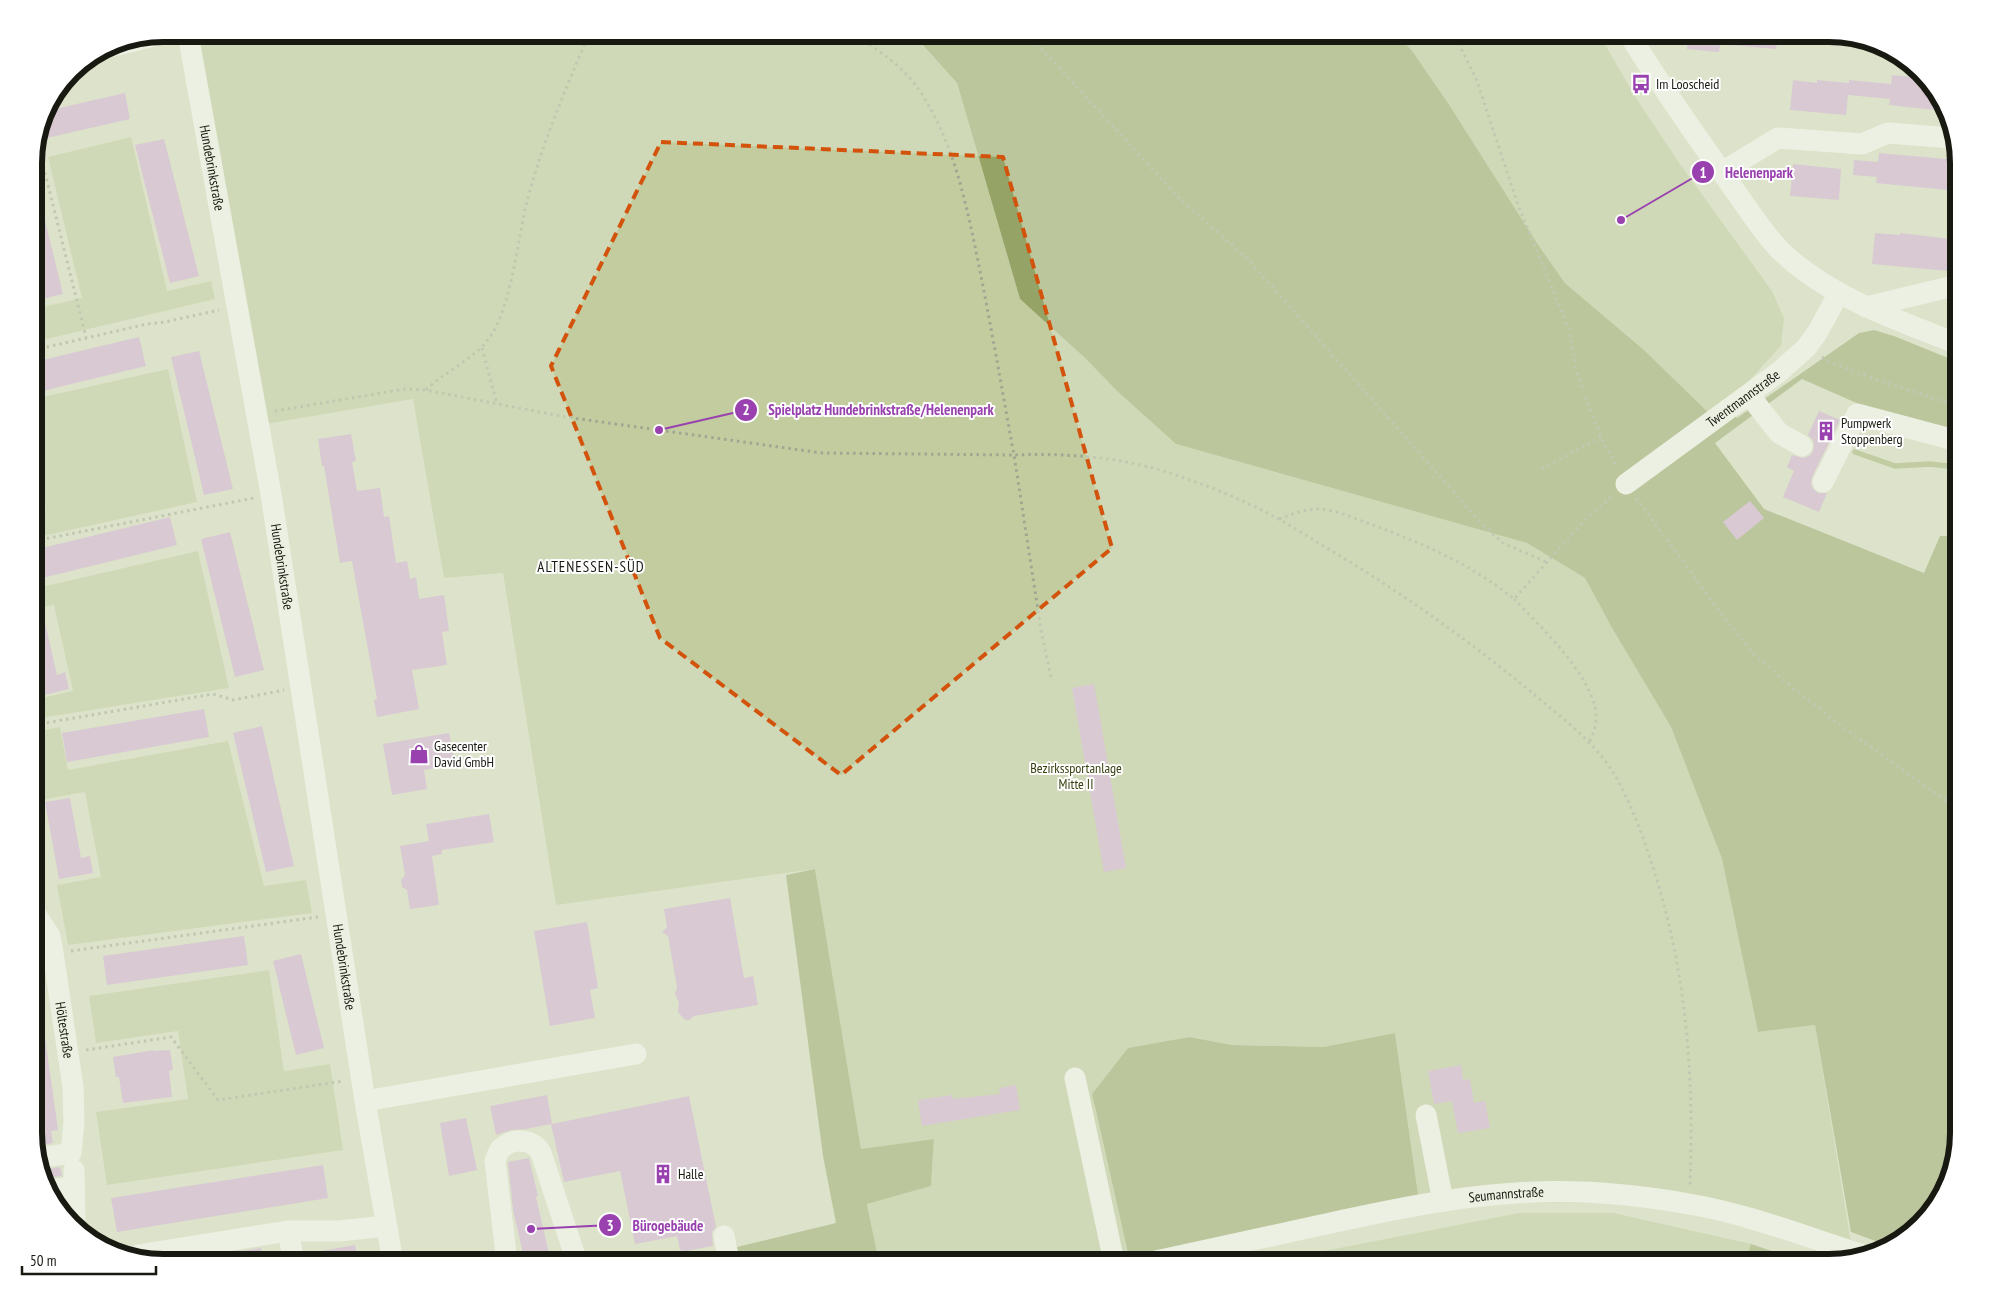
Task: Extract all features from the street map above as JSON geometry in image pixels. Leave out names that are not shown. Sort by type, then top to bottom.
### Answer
[{"type":"street","points":[[1634,42],[1657,82],[1783,254],[1817,280],[1839,293],[1866,307],[1950,341]]},
{"type":"street","name":"Hundebrinkstraße","points":[[190,43],[271,494],[336,915],[386,1226],[392,1254]]},
{"type":"street","points":[[1722,172],[1778,138],[1862,144],[1888,133],[1946,138]]},
{"type":"street","points":[[1866,307],[1950,287]]},
{"type":"street","name":"Twentmannstraße","points":[[1624,480],[1749,395],[1806,348],[1817,333],[1839,293]]},
{"type":"street","points":[[1749,395],[1779,433],[1802,446]]},
{"type":"street","points":[[1823,482],[1857,414],[1950,439]]},
{"type":"street","name":"Höltestraße","points":[[43,926],[50,936],[73,1087],[73,1170]]},
{"type":"street","points":[[366,1101],[636,1054]]},
{"type":"street","points":[[1075,1078],[1112,1254]]},
{"type":"street","points":[[1426,1115],[1443,1201]]},
{"type":"street","points":[[506,1254],[495,1161],[498,1152],[503,1146],[508,1143],[526,1141],[532,1143],[540,1154],[574,1254]]},
{"type":"street","points":[[46,1161],[73,1170]]},
{"type":"street","points":[[55,1185],[73,1170]]},
{"type":"street","points":[[73,1170],[75,1214]]},
{"type":"street","name":"Seumannstraße","points":[[1188,1254],[1443,1201],[1516,1193],[1582,1192],[1645,1197],[1735,1213],[1850,1251]]},
{"type":"street","points":[[153,1253],[288,1230],[339,1231],[386,1226]]},
{"type":"street","points":[[288,1230],[292,1254]]},
{"type":"street","points":[[724,1236],[727,1254]]},
{"type":"path","points":[[1036,42],[1180,199],[1245,256],[1482,524],[1503,543],[1546,562]]},
{"type":"path","points":[[1458,42],[1477,81],[1518,205],[1569,328],[1576,370],[1601,437],[1624,480],[1727,621],[1754,654],[1836,722],[1950,803]]},
{"type":"path","points":[[425,390],[471,358],[482,348],[492,334],[507,291],[527,199],[542,147],[585,43]]},
{"type":"path","points":[[865,43],[903,71],[920,91],[943,133],[966,207],[985,294],[1014,455],[1042,636],[1051,677]]},
{"type":"path","points":[[43,166],[86,338]]},
{"type":"path","points":[[43,348],[238,306]]},
{"type":"path","points":[[482,348],[497,404]]},
{"type":"path","points":[[1806,348],[1834,364],[1950,403]]},
{"type":"path","points":[[257,414],[405,389],[425,390],[566,417],[822,454],[1076,456],[1105,459],[1167,472],[1250,504],[1278,519],[1360,568],[1440,621],[1500,666],[1589,742],[1611,770],[1633,813],[1645,843],[1662,895],[1677,964],[1686,1014],[1691,1070],[1690,1204]]},
{"type":"path","points":[[1542,469],[1601,437]]},
{"type":"path","points":[[1514,599],[1582,523],[1624,480]]},
{"type":"path","points":[[43,540],[271,494]]},
{"type":"path","points":[[1278,519],[1301,511],[1320,509],[1346,515],[1397,534],[1472,568],[1514,599],[1545,632],[1587,685],[1594,702],[1596,715],[1594,731],[1589,742]]},
{"type":"path","points":[[43,723],[213,694],[234,700],[300,687]]},
{"type":"path","points":[[53,953],[336,915]]},
{"type":"path","points":[[67,1052],[171,1037],[218,1100],[362,1078]]},
{"type":"highlighted area","points":[[661,142],[1003,157],[1112,548],[841,775],[660,638],[551,366]]},
{"type":"green space","points":[[1404,42],[1604,42],[1636,98],[1680,164],[1772,291],[1784,318],[1781,346],[1726,406],[1711,415],[1644,350],[1565,283],[1537,243],[1448,103]]},
{"type":"green space","name":"Bezirkssportanlage Mitte II","points":[[196,43],[921,43],[957,83],[1020,299],[1176,444],[1527,543],[1585,578],[1612,628],[1671,727],[1722,859],[1758,1032],[1815,1025],[1852,1249],[1711,1204],[1419,1201],[1395,1033],[1323,1047],[1232,1045],[1190,1037],[1094,1105],[1128,1254],[877,1254],[867,1203],[931,1186],[934,1139],[861,1150],[815,869],[556,905],[503,573],[444,578],[413,399],[266,424]]},
{"type":"green space","points":[[131,137],[167,291],[211,281],[215,299],[43,340],[43,307],[82,298],[48,157]]},
{"type":"green space","points":[[168,369],[197,502],[43,536],[43,510],[46,509],[43,496],[43,397]]},
{"type":"green space","points":[[198,551],[229,688],[43,718],[43,698],[73,691],[54,605],[43,607],[43,587]]},
{"type":"green space","points":[[60,727],[68,770],[228,741],[264,886],[306,880],[312,913],[68,945],[57,885],[101,877],[85,792],[43,799],[43,730]]},
{"type":"green space","points":[[269,970],[284,1071],[330,1064],[343,1150],[107,1185],[96,1112],[188,1099],[178,1031],[96,1043],[89,996]]},
{"type":"green space","points":[[1519,1213],[1614,1213],[1751,1244],[1748,1254],[1309,1254]]},
{"type":"shaded area","points":[[1404,42],[1413,52],[1448,103],[1537,243],[1565,283],[1644,350],[1711,415],[1726,406],[1737,418],[1859,333],[1874,330],[1950,359],[1950,431],[1870,409],[1802,379],[1715,443],[1764,509],[1924,573],[1940,536],[1950,536],[1950,1132],[1945,1164],[1937,1186],[1919,1212],[1896,1233],[1879,1242],[1851,1232],[1815,1025],[1758,1032],[1722,859],[1671,727],[1612,628],[1585,578],[1527,543],[1176,444],[1020,299],[957,83],[921,43]]},
{"type":"shaded area","points":[[815,869],[861,1149],[934,1139],[931,1186],[867,1204],[877,1254],[738,1254],[737,1247],[836,1223],[823,1156],[786,875]]},
{"type":"shaded area","points":[[1395,1033],[1419,1201],[1165,1254],[1128,1254],[1092,1094],[1128,1048],[1190,1037],[1232,1045],[1323,1047]]},
{"type":"shaded area","points":[[1751,1244],[1780,1254],[1748,1254]]},
{"type":"building","points":[[1687,42],[1777,42],[1776,49],[1720,44],[1719,52],[1687,49]]},
{"type":"building","points":[[1892,75],[1912,77],[1924,90],[1937,110],[1889,105],[1890,99],[1848,95],[1846,115],[1790,110],[1793,80],[1817,83],[1817,80],[1849,83],[1849,80],[1891,84]]},
{"type":"building","points":[[125,93],[130,119],[46,138],[56,109]]},
{"type":"building","points":[[164,139],[199,276],[170,283],[135,145]]},
{"type":"building","points":[[1879,153],[1949,159],[1950,190],[1876,183],[1877,177],[1853,175],[1854,160],[1878,162]]},
{"type":"building","points":[[1793,164],[1841,169],[1839,200],[1790,196]]},
{"type":"building","points":[[43,212],[63,294],[43,299]]},
{"type":"building","points":[[1875,233],[1900,235],[1900,233],[1950,239],[1950,269],[1948,271],[1872,264]]},
{"type":"building","points":[[139,337],[146,366],[43,391],[43,360]]},
{"type":"building","points":[[199,351],[233,489],[204,495],[171,357]]},
{"type":"building","points":[[1819,411],[1840,420],[1812,477],[1813,489],[1818,493],[1827,493],[1819,512],[1783,497],[1794,471],[1787,467],[1792,455],[1803,458],[1813,452],[1813,440],[1808,435]]},
{"type":"building","points":[[351,434],[356,461],[352,462],[357,491],[380,488],[384,517],[389,516],[396,563],[407,561],[410,579],[416,577],[419,599],[444,595],[449,631],[442,632],[447,665],[412,670],[419,709],[377,717],[374,700],[377,699],[352,561],[340,563],[318,439]]},
{"type":"building","points":[[1750,501],[1764,518],[1737,540],[1723,522]]},
{"type":"building","points":[[170,517],[177,545],[43,578],[43,548]]},
{"type":"building","points":[[230,532],[264,670],[235,677],[201,539]]},
{"type":"building","points":[[43,614],[57,675],[65,672],[69,689],[43,695]]},
{"type":"building","points":[[1094,684],[1126,868],[1104,872],[1072,688]]},
{"type":"building","points":[[204,709],[209,737],[67,762],[62,733]]},
{"type":"building","points":[[262,726],[294,866],[266,872],[233,733]]},
{"type":"building","name":"Gasecenter David GmbH","points":[[449,733],[455,765],[424,770],[427,789],[392,795],[383,744]]},
{"type":"building","points":[[70,798],[81,858],[90,856],[93,873],[59,879],[45,802]]},
{"type":"building","points":[[489,814],[494,842],[442,850],[442,854],[432,856],[439,905],[410,909],[407,890],[402,887],[401,880],[405,875],[400,846],[429,841],[426,824]]},
{"type":"building","points":[[730,898],[744,978],[753,976],[758,1005],[694,1016],[689,1020],[685,1020],[678,1012],[679,1002],[675,994],[677,987],[668,936],[662,932],[667,927],[664,909]]},
{"type":"building","points":[[587,922],[598,988],[590,990],[595,1018],[550,1026],[534,931]]},
{"type":"building","points":[[244,936],[248,965],[107,985],[103,956]]},
{"type":"building","points":[[301,954],[324,1048],[296,1055],[273,961]]},
{"type":"building","points":[[43,1023],[58,1130],[51,1131],[53,1143],[44,1145],[43,1140]]},
{"type":"building","points":[[154,1050],[170,1050],[173,1070],[169,1071],[172,1097],[123,1103],[119,1077],[116,1077],[113,1057]]},
{"type":"building","points":[[1461,1065],[1463,1080],[1470,1079],[1474,1103],[1485,1101],[1490,1128],[1458,1133],[1452,1101],[1434,1104],[1428,1071]]},
{"type":"building","points":[[1016,1085],[1020,1110],[922,1126],[918,1100],[952,1095],[953,1099],[1000,1094],[999,1088]]},
{"type":"building","name":"Halle","points":[[547,1095],[552,1124],[689,1096],[716,1227],[712,1232],[713,1246],[686,1251],[680,1250],[677,1236],[635,1244],[620,1171],[564,1182],[551,1124],[511,1130],[496,1135],[490,1106]]},
{"type":"building","points":[[466,1118],[477,1170],[449,1176],[440,1123]]},
{"type":"building","points":[[529,1158],[549,1254],[523,1254],[513,1210],[508,1162]]},
{"type":"building","points":[[323,1165],[328,1198],[117,1232],[111,1198]]},
{"type":"building","points":[[60,1167],[62,1176],[51,1177],[49,1169]]},
{"type":"building","points":[[355,1245],[357,1254],[305,1254]]},
{"type":"building","points":[[261,1248],[262,1254],[223,1254]]},
{"type":"waterway","points":[[1855,452],[1895,466],[1930,464],[1948,466]]},
{"type":"place","name":"Im Looscheid","points":[[1641,84]]},
{"type":"place","name":"Helenenpark","points":[[1621,220]]},
{"type":"place","name":"Spielplatz Hundebrinkstraße/Helenenpark","points":[[659,430]]},
{"type":"place","name":"Pumpwerk Stoppenberg","points":[[1826,431]]},
{"type":"place","name":"Gasecenter David GmbH","points":[[419,754]]},
{"type":"place","name":"Halle","points":[[663,1174]]},
{"type":"place","name":"Bürogebäude","points":[[531,1229]]},
{"type":"district","name":"ALTENESSEN-SÜD","points":[[591,566]]}]
